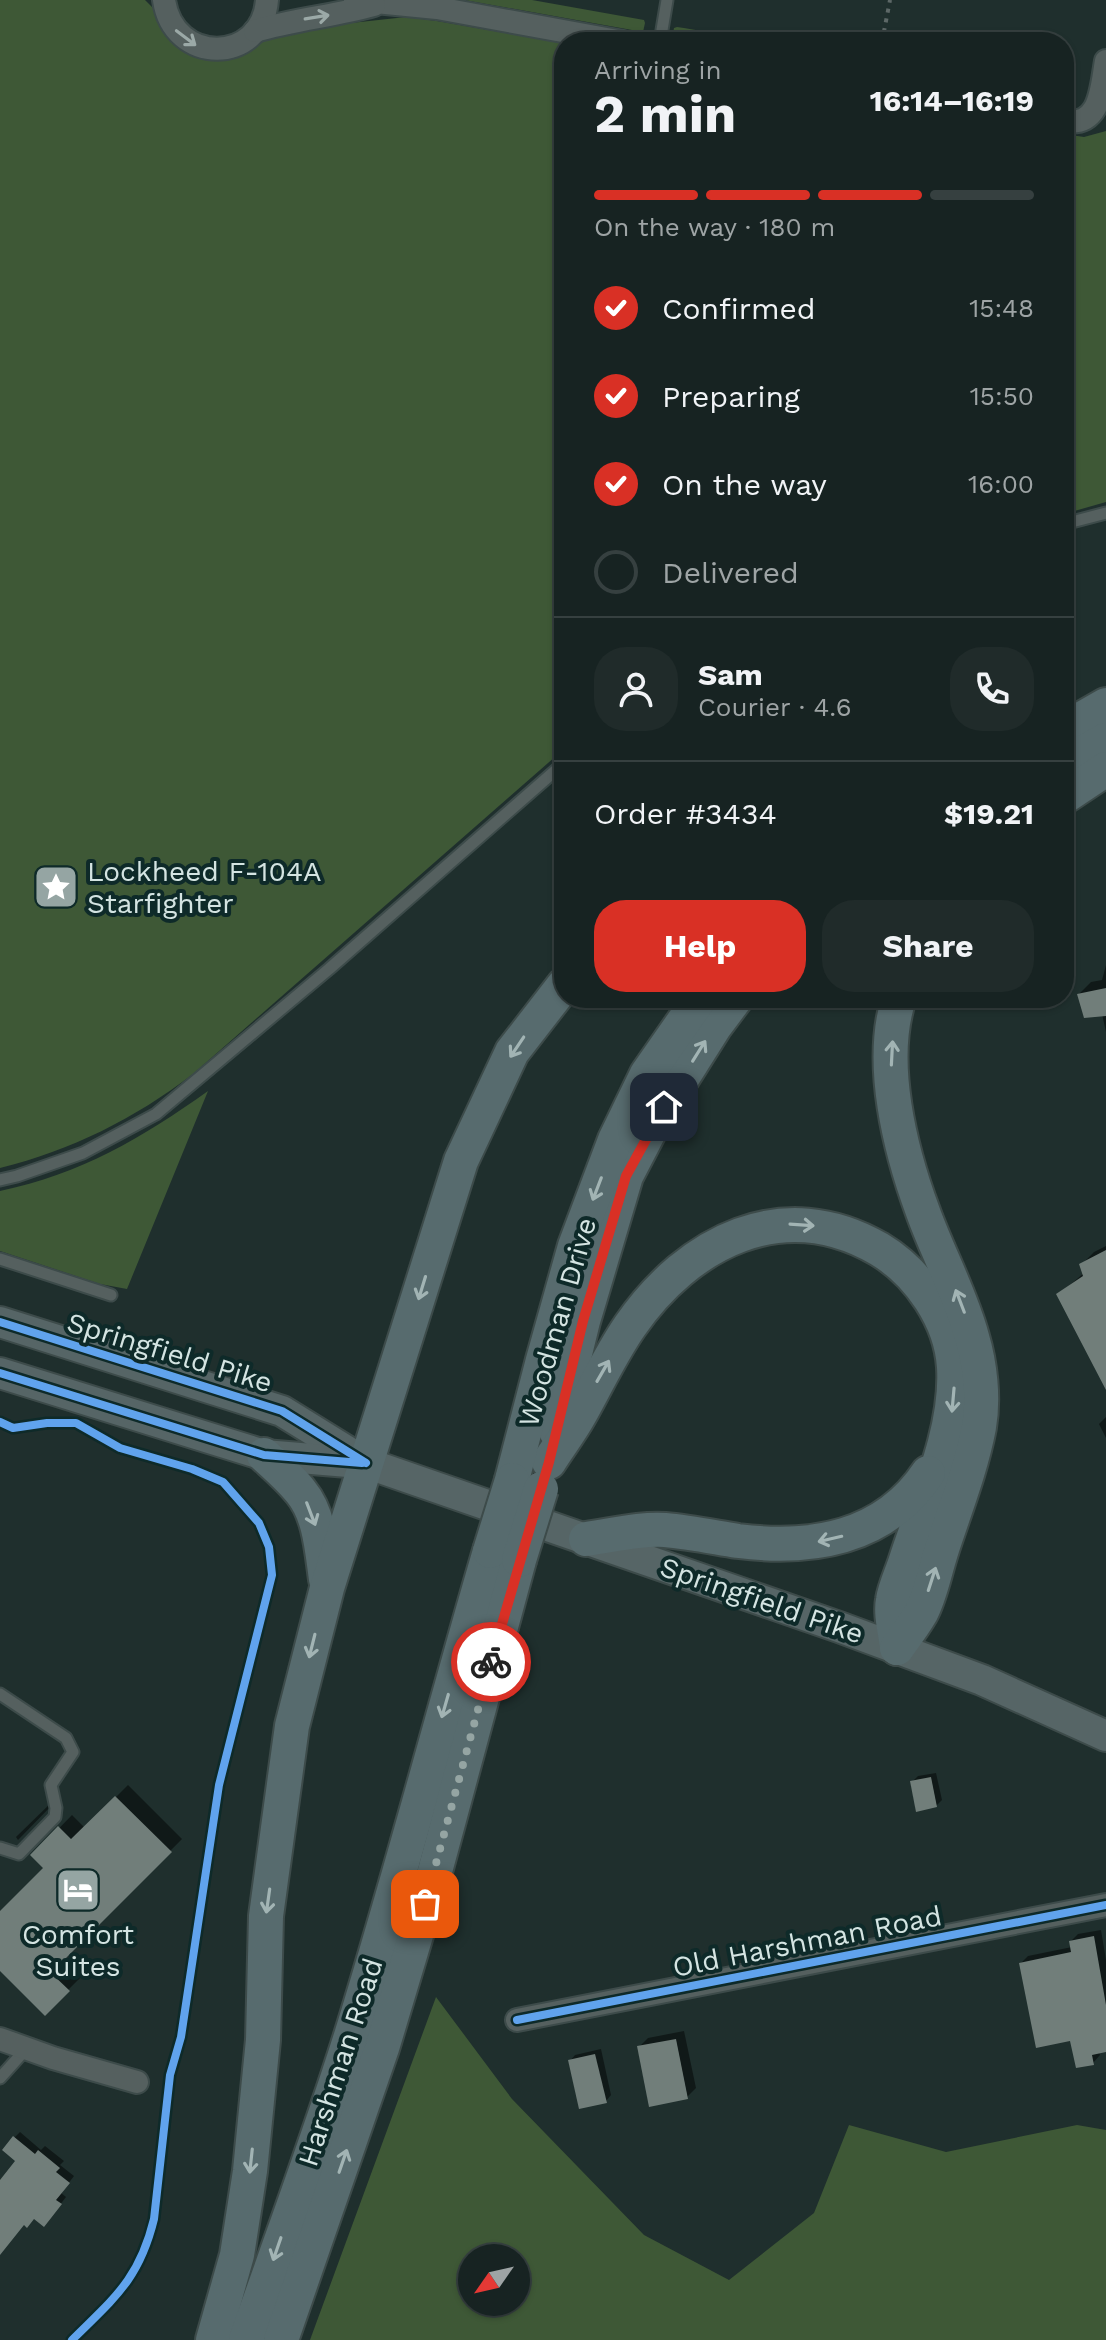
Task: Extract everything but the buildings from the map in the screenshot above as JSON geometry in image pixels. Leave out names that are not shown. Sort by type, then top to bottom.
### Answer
[{"type":"main road","points":[[1074,710],[1106,696]]},
{"type":"main road","points":[[1074,723],[1106,705]]},
{"type":"main road","points":[[1074,758],[1106,740]]},
{"type":"main road","points":[[1074,790],[1106,769]]},
{"type":"main road","points":[[213,2340],[237,2255],[250,2171],[263,2040],[266,1916],[292,1726],[327,1588],[461,1161],[512,1052],[554,998]]},
{"type":"main road","name":"Woodman Drive","points":[[534,1477],[543,1360],[575,1246],[615,1140],[647,1074],[693,1008]]},
{"type":"main road","name":"Woodman Drive","points":[[534,1477],[626,1176],[652,1126],[728,1008]]},
{"type":"main road","points":[[896,1008],[891,1064],[895,1108],[903,1146],[923,1213],[972,1336],[980,1394],[979,1425],[968,1469],[926,1598],[921,1612],[897,1648]]},
{"type":"main road","points":[[505,1555],[534,1477],[577,1418],[630,1325],[659,1291],[718,1244],[747,1231],[788,1224],[826,1227],[861,1238],[891,1256],[915,1278],[934,1305],[948,1336],[954,1365],[954,1403],[946,1437],[892,1602],[897,1648]]},
{"type":"main road","name":"Springfield Pike","points":[[0,1322],[282,1411],[366,1463],[897,1648],[982,1680],[1106,1736]]},
{"type":"main road","name":"Springfield Pike","points":[[0,1373],[264,1455],[366,1463]]},
{"type":"main road","points":[[586,1539],[662,1529],[742,1541],[791,1544],[820,1542],[848,1535],[877,1522],[901,1504],[922,1481],[946,1437]]},
{"type":"main road","points":[[264,1455],[303,1494],[311,1509],[320,1538],[327,1588]]},
{"type":"main road","name":"Harshman Road","points":[[246,2340],[350,2038],[402,1866],[446,1704],[505,1555]]},
{"type":"main road","name":"Harshman Road","points":[[281,2340],[382,2048],[434,1875],[505,1555]]},
{"type":"street","points":[[162,4],[173,27],[184,38],[198,46],[213,49],[229,48],[244,41],[262,20],[267,0]]},
{"type":"street","points":[[355,0],[437,8],[568,32]]},
{"type":"street","points":[[255,31],[379,4]]},
{"type":"street","points":[[1074,123],[1086,120],[1093,113],[1106,61]]},
{"type":"street","name":"Old Harshman Road","points":[[517,2020],[1106,1905]]},
{"type":"street","points":[[0,2039],[137,2082]]},
{"type":"lane","points":[[662,32],[667,0]]},
{"type":"lane","points":[[1074,521],[1106,513]]},
{"type":"lane","points":[[0,1180],[83,1153],[156,1114],[329,969],[554,772]]},
{"type":"lane","points":[[0,1259],[111,1295]]},
{"type":"lane","points":[[0,1694],[66,1738],[73,1752],[51,1785],[55,1817],[19,1854],[0,1848]]},
{"type":"lane","points":[[0,2078],[26,2049]]},
{"type":"path","points":[[884,32],[890,0]]},
{"type":"green space","points":[[0,0],[145,0],[169,35],[252,45],[305,28],[406,17],[554,41],[554,758],[193,1074],[148,1105],[101,1131],[52,1152],[0,1168]]},
{"type":"green space","points":[[464,0],[532,0],[644,20],[645,23],[643,32]]},
{"type":"green space","points":[[677,27],[706,32],[673,32]]},
{"type":"green space","points":[[1106,131],[1106,502],[1074,511],[1074,136],[1084,137]]},
{"type":"green space","points":[[208,1091],[127,1289],[100,1284],[0,1251],[0,1191],[57,1175],[110,1152]]},
{"type":"green space","points":[[436,1997],[512,2099],[644,2235],[729,2280],[814,2213],[849,2125],[946,2152],[1077,2125],[1106,2130],[1106,2340],[310,2340]]},
{"type":"cycle path","points":[[0,1322],[282,1411],[366,1463]]},
{"type":"cycle path","points":[[0,1373],[264,1455],[362,1463]]},
{"type":"cycle path","points":[[0,1422],[13,1428],[76,1423],[120,1448],[192,1469],[223,1482],[259,1523],[269,1547],[272,1575],[219,1785],[181,2037],[170,2075],[154,2219],[133,2273],[72,2340]]},
{"type":"cycle path","points":[[517,2020],[1106,1905]]},
{"type":"way so far","points":[[425,1904],[491,1662]]},
{"type":"place","name":"Lockheed F-104A Starfighter","points":[[56,887]]},
{"type":"place","name":"Comfort Suites","points":[[78,1890]]},
{"type":"route","points":[[491,1662],[549,1462],[583,1321],[626,1176],[664,1107]]}]
